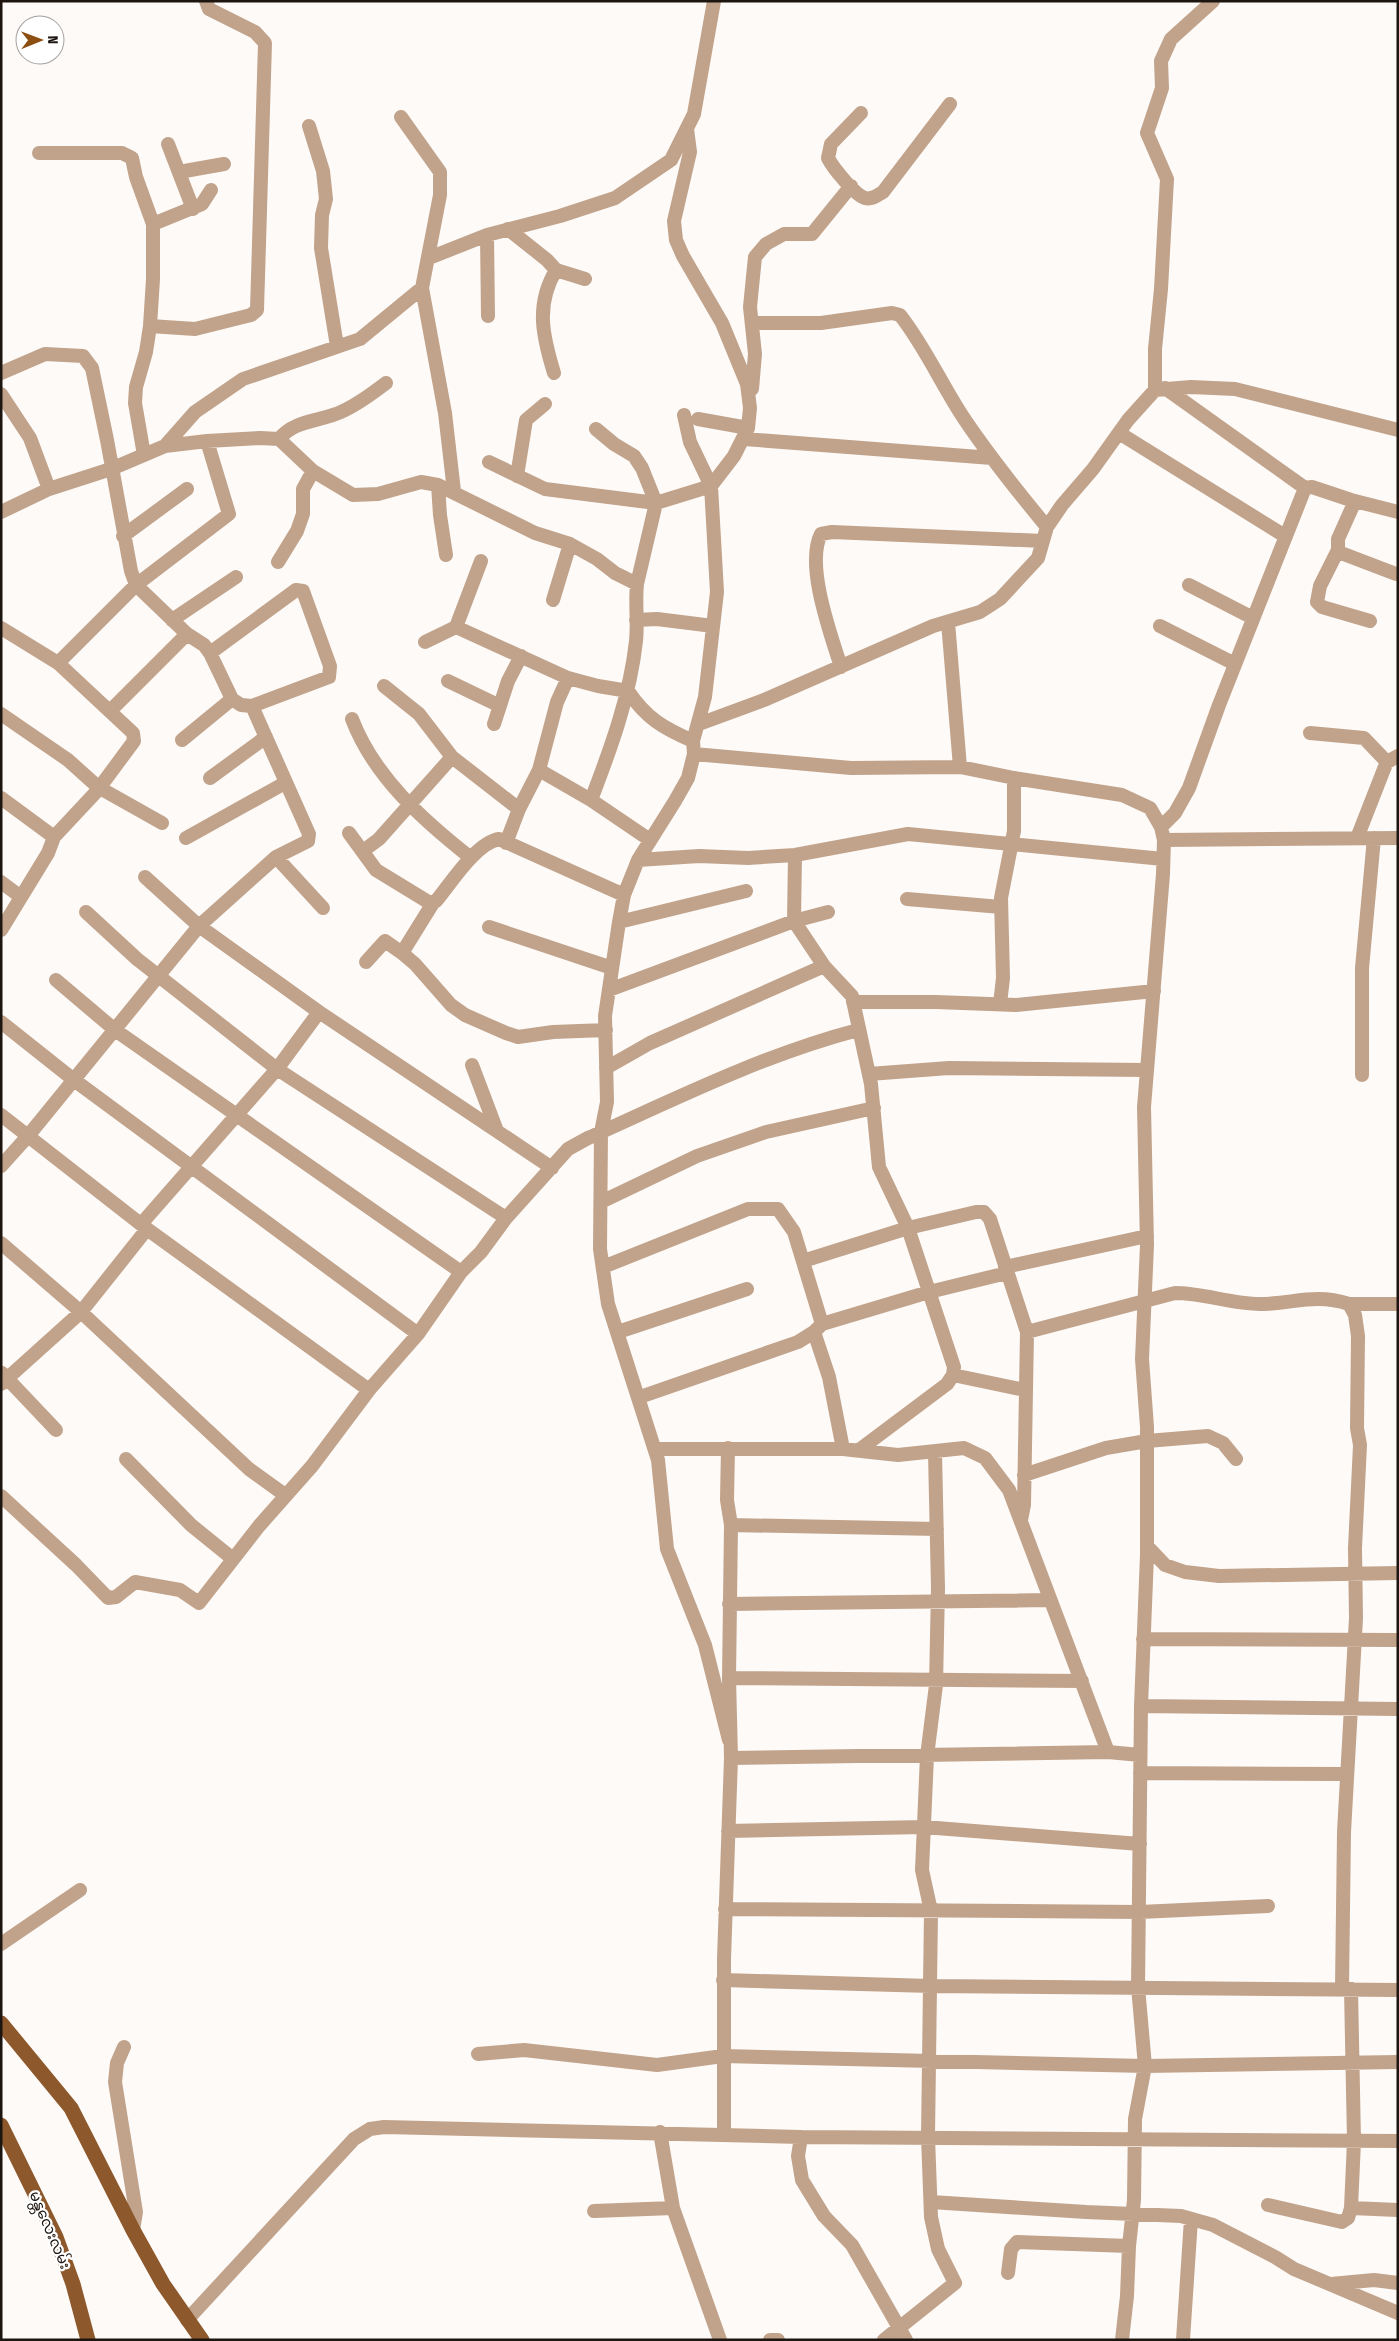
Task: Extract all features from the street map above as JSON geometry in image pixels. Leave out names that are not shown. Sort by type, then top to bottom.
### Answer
[{"type":"main road","points":[[1,2023],[71,2108],[133,2230],[163,2284],[202,2340]]},
{"type":"main road","name":"မန္တလေးလမ်း","points":[[1,2125],[56,2237],[73,2284],[88,2340]]},
{"type":"street","points":[[150,326],[196,329],[251,315],[257,310],[265,43],[254,32],[209,9],[206,1]]},
{"type":"street","points":[[430,258],[487,235],[560,216],[615,198],[671,160],[694,114],[714,1]]},
{"type":"street","points":[[1213,1],[1171,39],[1161,61],[1162,88],[1147,133],[1167,179],[1161,289],[1155,348],[1160,389],[1305,488],[1312,488],[1398,512]]},
{"type":"street","points":[[861,113],[831,144],[828,154],[830,163],[851,186],[864,198],[872,198],[883,192],[950,104]]},
{"type":"street","points":[[401,117],[440,172],[440,195],[430,258],[422,288],[445,413],[454,491]]},
{"type":"street","points":[[309,126],[323,172],[326,199],[322,215],[320,248],[337,346]]},
{"type":"street","points":[[687,129],[690,152],[674,221],[676,240],[683,256],[722,323],[739,360],[747,384],[750,408]]},
{"type":"street","points":[[168,144],[193,209]]},
{"type":"street","points":[[39,152],[128,155],[132,158],[136,177],[153,224],[153,279],[150,326],[134,403],[144,455]]},
{"type":"street","points":[[179,172],[224,164]]},
{"type":"street","points":[[489,462],[545,489],[656,502],[712,486],[734,456],[746,433],[754,354],[751,297],[755,257],[757,253],[784,234],[812,234],[851,186]]},
{"type":"street","points":[[153,224],[202,204],[211,190]]},
{"type":"street","points":[[508,229],[547,260],[556,270],[585,279]]},
{"type":"street","points":[[487,235],[488,316]]},
{"type":"street","points":[[554,373],[544,340],[541,314],[545,293],[556,270]]},
{"type":"street","points":[[166,446],[195,412],[242,379],[360,339],[422,288]]},
{"type":"street","points":[[752,323],[821,323],[892,314],[900,315],[912,330],[964,419],[1010,483],[1047,527]]},
{"type":"street","points":[[1,373],[45,354],[83,356],[92,368],[107,440],[123,536],[136,585],[172,620],[204,645],[210,653],[232,699],[241,705],[252,706],[329,677],[330,666],[303,591],[296,590],[210,653]]},
{"type":"street","points":[[279,439],[286,430],[299,424],[342,412],[386,383]]},
{"type":"street","points":[[699,724],[764,700],[933,626],[980,612],[1000,599],[1038,558],[1047,527],[1062,505],[1093,469],[1147,397],[1160,389],[1235,389],[1398,430]]},
{"type":"street","points":[[1,394],[30,438],[49,489]]},
{"type":"street","points":[[517,476],[526,420],[545,404]]},
{"type":"street","points":[[684,415],[690,442],[712,486],[717,592],[705,697],[688,778],[638,860],[624,895],[619,922],[605,1016],[608,1102],[602,1132],[600,1249],[608,1304],[640,1398],[658,1460],[667,1549],[705,1645],[730,1740]]},
{"type":"street","points":[[698,419],[746,433],[992,458]]},
{"type":"street","points":[[591,800],[610,750],[628,691],[636,640],[637,584],[656,502],[642,468],[634,456],[614,444],[596,429]]},
{"type":"street","points":[[1119,433],[1285,536]]},
{"type":"street","points":[[1,512],[49,489],[111,469],[166,446],[207,441],[260,438],[279,439],[313,471],[353,495],[378,494],[420,482],[438,485],[454,491],[535,533],[570,544],[596,558],[615,573],[637,584]]},
{"type":"street","points":[[58,663],[136,585],[229,514],[207,441]]},
{"type":"street","points":[[278,562],[296,531],[303,514],[304,489],[313,471]]},
{"type":"street","points":[[438,485],[446,555]]},
{"type":"street","points":[[1163,833],[1189,788],[1235,664],[1305,488]]},
{"type":"street","points":[[123,536],[187,489]]},
{"type":"street","points":[[1355,501],[1338,539],[1338,550],[1320,586],[1317,602],[1322,607],[1370,621]]},
{"type":"street","points":[[841,667],[821,604],[817,558],[818,540],[821,534],[832,532],[929,535],[1043,541]]},
{"type":"street","points":[[553,600],[570,544]]},
{"type":"street","points":[[1338,550],[1341,553],[1396,574]]},
{"type":"street","points":[[425,642],[456,627],[481,562]]},
{"type":"street","points":[[172,620],[236,577]]},
{"type":"street","points":[[1189,585],[1253,618]]},
{"type":"street","points":[[636,620],[657,619],[713,626]]},
{"type":"street","points":[[948,622],[960,767]]},
{"type":"street","points":[[1160,626],[1235,664]]},
{"type":"street","points":[[456,627],[568,678],[628,691],[640,708],[662,728],[693,748],[851,768],[960,767],[1014,778],[1122,795],[1150,808],[1163,833],[1164,859],[1144,1107],[1147,1236],[1142,1358],[1147,1441],[1147,1546],[1140,1706],[1138,1987],[1145,2066],[1135,2119],[1134,2200],[1122,2340]]},
{"type":"street","points":[[1,628],[58,663],[133,734],[134,741],[98,787],[54,837],[48,854],[1,930]]},
{"type":"street","points":[[110,711],[188,634]]},
{"type":"street","points":[[494,724],[508,681],[521,656]]},
{"type":"street","points":[[506,843],[519,809],[539,770],[557,702],[568,678]]},
{"type":"street","points":[[448,680],[500,706]]},
{"type":"street","points":[[384,686],[419,714],[452,757],[519,809]]},
{"type":"street","points":[[182,740],[232,699]]},
{"type":"street","points":[[1,1166],[160,977],[199,926],[276,857],[308,841],[309,834],[284,783],[252,706]]},
{"type":"street","points":[[1,714],[68,760],[98,787],[162,823]]},
{"type":"street","points":[[352,719],[357,733],[376,763],[410,804],[425,820],[471,858]]},
{"type":"street","points":[[1310,733],[1364,738],[1392,759],[1357,838]]},
{"type":"street","points":[[210,778],[266,738]]},
{"type":"street","points":[[363,851],[379,839],[452,757]]},
{"type":"street","points":[[539,770],[591,800],[650,840]]},
{"type":"street","points":[[1000,1004],[1003,978],[1001,898],[1014,831],[1014,778]]},
{"type":"street","points":[[186,838],[284,783]]},
{"type":"street","points":[[1,798],[54,837]]},
{"type":"street","points":[[349,833],[376,870],[420,898],[433,903]]},
{"type":"street","points":[[1163,833],[1398,838]]},
{"type":"street","points":[[638,860],[699,856],[748,858],[795,855],[908,834],[1164,859]]},
{"type":"street","points":[[1362,1075],[1362,968],[1374,838]]},
{"type":"street","points":[[402,953],[433,903],[471,858],[491,841],[500,839],[624,895]]},
{"type":"street","points":[[795,855],[794,921],[824,966],[852,996],[874,1108],[879,1167],[908,1228],[954,1367],[953,1375],[947,1384],[859,1450]]},
{"type":"street","points":[[276,857],[323,908]]},
{"type":"street","points":[[145,877],[199,926],[319,1012],[552,1168]]},
{"type":"street","points":[[1,882],[21,898]]},
{"type":"street","points":[[619,922],[746,891]]},
{"type":"street","points":[[907,899],[1001,907]]},
{"type":"street","points":[[86,912],[160,977],[277,1069],[506,1218]]},
{"type":"street","points":[[609,990],[794,921],[828,912]]},
{"type":"street","points":[[489,927],[612,968]]},
{"type":"street","points":[[366,962],[384,941],[415,964],[451,1004],[466,1014],[518,1037],[553,1032],[606,1030]]},
{"type":"street","points":[[606,1068],[650,1043],[824,966]]},
{"type":"street","points":[[56,980],[115,1030],[238,1114],[461,1272]]},
{"type":"street","points":[[853,1002],[936,1002],[1016,1005],[1154,991]]},
{"type":"street","points":[[56,1430],[3,1378],[81,1312],[192,1166],[277,1069],[319,1012]]},
{"type":"street","points":[[1,1022],[74,1080],[418,1334]]},
{"type":"street","points":[[1,1496],[76,1565],[108,1598],[116,1597],[135,1582],[180,1590],[199,1603],[285,1495],[312,1466],[369,1390],[418,1334],[461,1272],[481,1252],[506,1218],[568,1149],[760,1060],[821,1039],[858,1030]]},
{"type":"street","points":[[472,1065],[497,1131]]},
{"type":"street","points":[[868,1074],[949,1068],[1147,1070]]},
{"type":"street","points":[[601,1202],[697,1156],[749,1138],[874,1108]]},
{"type":"street","points":[[1,1114],[145,1226],[369,1390]]},
{"type":"street","points":[[603,1267],[748,1209],[778,1209],[794,1232],[803,1261],[843,1449]]},
{"type":"street","points":[[803,1261],[908,1228],[976,1212],[984,1212],[990,1219],[1027,1332],[1021,1523]]},
{"type":"street","points":[[640,1398],[798,1342],[818,1328],[929,1292],[1006,1270],[1147,1236]]},
{"type":"street","points":[[1,1242],[81,1312],[249,1469],[285,1495]]},
{"type":"street","points":[[618,1332],[747,1289]]},
{"type":"street","points":[[1027,1332],[1175,1293],[1261,1304],[1306,1298],[1349,1304],[1398,1304]]},
{"type":"street","points":[[1268,2205],[1342,2222],[1348,2218],[1351,2208],[1354,2141],[1353,2062],[1347,1989],[1344,1832],[1354,1640],[1360,1445],[1357,1428],[1358,1336],[1355,1315],[1349,1304]]},
{"type":"street","points":[[953,1375],[1025,1390]]},
{"type":"street","points":[[1024,1475],[1106,1448],[1147,1441],[1208,1436],[1223,1443],[1236,1459]]},
{"type":"street","points":[[724,2134],[723,1980],[731,1758],[728,1678],[731,1525],[727,1500],[728,1448]]},
{"type":"street","points":[[655,1449],[843,1449],[898,1455],[964,1448],[986,1458],[1009,1490],[1108,1752]]},
{"type":"street","points":[[884,2340],[899,2326],[955,2283],[938,2249],[931,2217],[928,2137],[931,1911],[922,1870],[927,1756],[936,1679],[938,1601],[935,1452]]},
{"type":"street","points":[[126,1459],[191,1524],[233,1559]]},
{"type":"street","points":[[731,1525],[937,1529]]},
{"type":"street","points":[[1147,1546],[1165,1565],[1185,1572],[1219,1576],[1398,1573]]},
{"type":"street","points":[[729,1604],[1049,1600]]},
{"type":"street","points":[[1143,1639],[1398,1640]]},
{"type":"street","points":[[728,1678],[1082,1681]]},
{"type":"street","points":[[1140,1706],[1398,1709]]},
{"type":"street","points":[[731,1758],[1108,1752],[1140,1755]]},
{"type":"street","points":[[1140,1773],[1347,1774]]},
{"type":"street","points":[[728,1831],[924,1827],[1140,1844]]},
{"type":"street","points":[[1,1944],[80,1890]]},
{"type":"street","points":[[725,1908],[1140,1912],[1268,1906]]},
{"type":"street","points":[[723,1980],[931,1986],[1398,1990]]},
{"type":"street","points":[[124,2047],[117,2062],[115,2082],[136,2212],[133,2230]]},
{"type":"street","points":[[478,2054],[524,2050],[657,2065],[723,2056],[1145,2066],[1398,2062]]},
{"type":"street","points":[[187,2320],[354,2139],[370,2129],[384,2127],[660,2132],[801,2137],[1398,2141]]},
{"type":"street","points":[[660,2132],[673,2208],[720,2340]]},
{"type":"street","points":[[801,2137],[798,2156],[802,2180],[824,2216],[852,2245],[906,2340]]},
{"type":"street","points":[[930,2202],[1086,2212],[1132,2213],[1191,2219],[1212,2226],[1275,2257],[1294,2269],[1398,2313]]},
{"type":"street","points":[[594,2211],[673,2208]]},
{"type":"street","points":[[1351,2208],[1398,2210]]},
{"type":"street","points":[[1183,2340],[1191,2219]]},
{"type":"street","points":[[1008,2273],[1011,2249],[1017,2242],[1129,2246]]},
{"type":"street","points":[[1330,2284],[1374,2280],[1398,2283]]},
{"type":"street","points":[[770,2340],[778,2340]]}]
